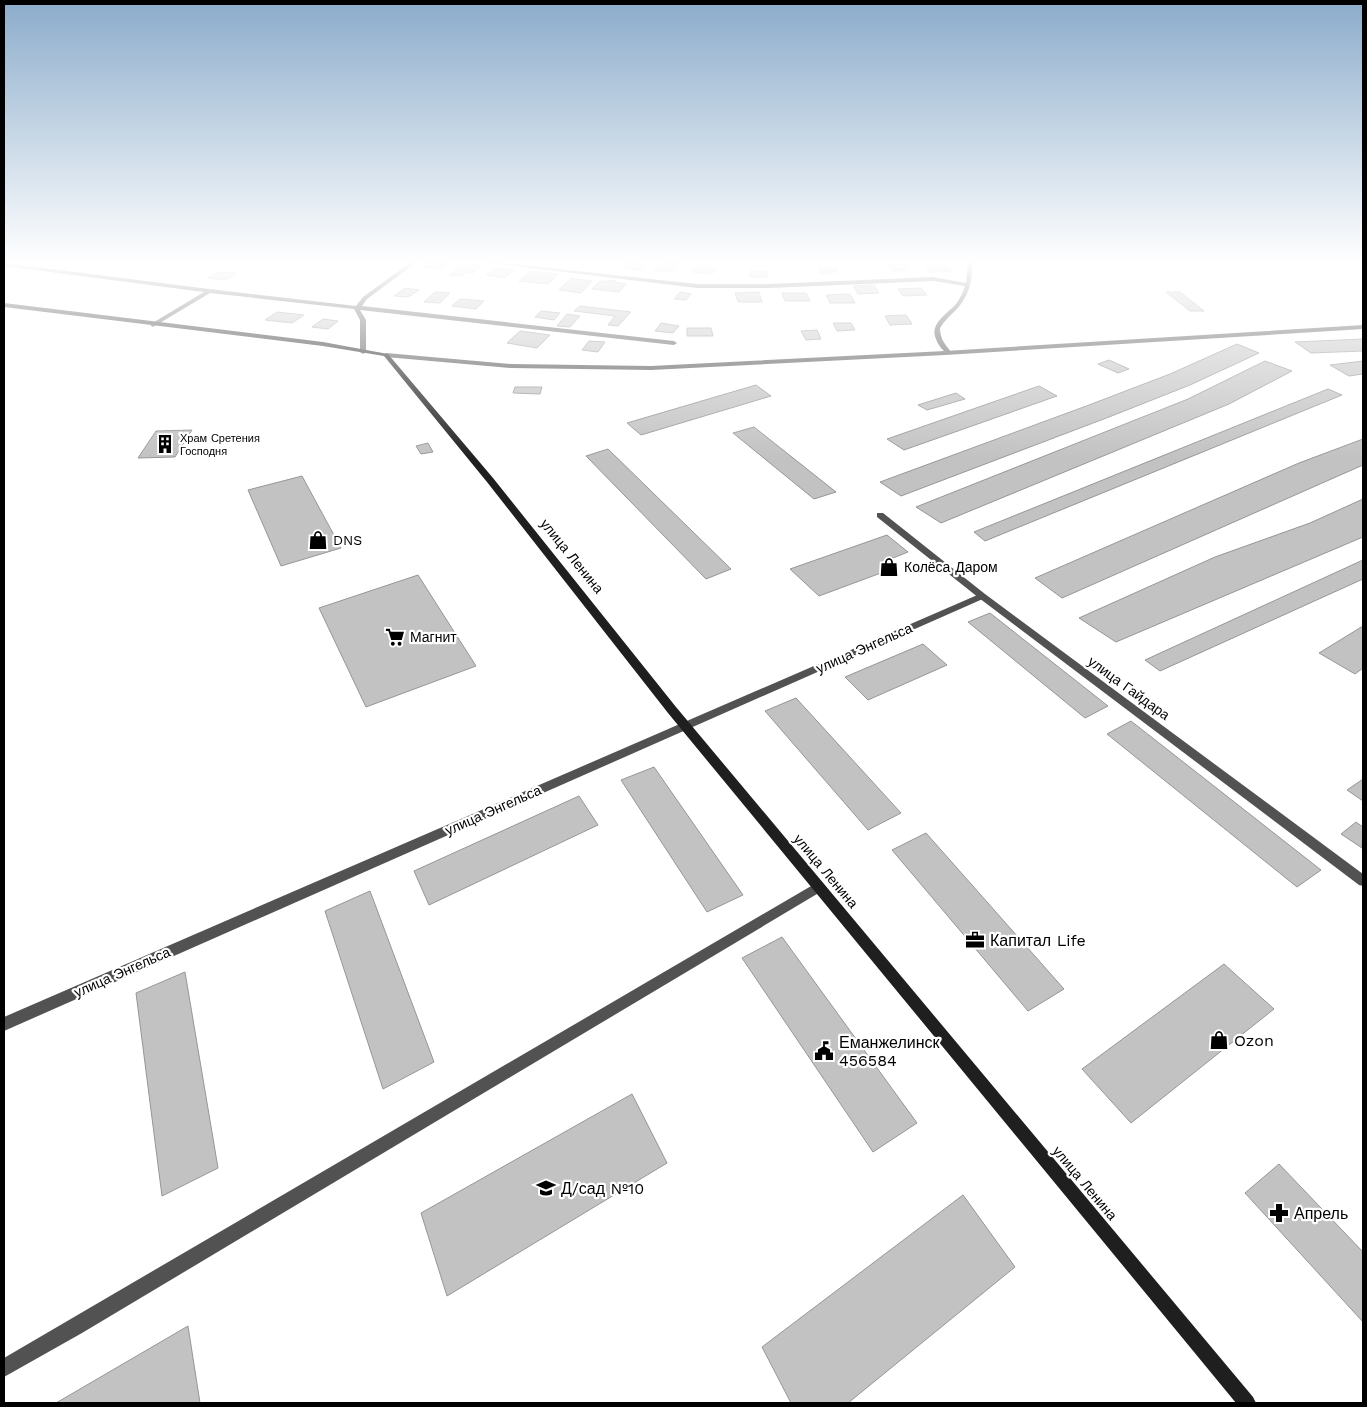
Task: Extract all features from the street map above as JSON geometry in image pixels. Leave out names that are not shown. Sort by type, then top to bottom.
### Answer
[{"type":"main road","points":[[177,328],[323,344],[386,355]]},
{"type":"main road","name":"улица Ленина","points":[[386,355],[490,480],[686,727],[818,888],[1246,1403]]},
{"type":"street","points":[[363,328],[363,352]]},
{"type":"street","points":[[531,328],[674,343]]},
{"type":"street","points":[[937,328],[935,333],[938,342],[948,352]]},
{"type":"street","points":[[386,355],[511,366],[614,368],[728,365],[1352,328]]},
{"type":"street","name":"улица Гайдара","points":[[880,515],[982,596],[1363,881]]},
{"type":"street","name":"улица Энгельса","points":[[4,1024],[982,596]]},
{"type":"street","points":[[4,1368],[818,888]]},
{"type":"building","points":[[658,328],[678,328],[673,333],[655,331]]},
{"type":"building","points":[[687,328],[711,328],[713,336],[687,336]]},
{"type":"building","points":[[835,328],[854,328],[855,330],[837,331]]},
{"type":"building","points":[[817,330],[821,339],[806,340],[801,331]]},
{"type":"building","points":[[520,331],[550,335],[537,348],[507,343]]},
{"type":"building","points":[[1363,339],[1363,351],[1311,353],[1295,342]]},
{"type":"building","points":[[589,341],[605,342],[598,352],[582,350]]},
{"type":"building","points":[[1237,344],[1259,353],[1190,385],[901,496],[880,482],[1170,374]]},
{"type":"building","points":[[1109,360],[1129,369],[1118,373],[1098,364]]},
{"type":"building","points":[[1265,361],[1292,371],[1229,404],[941,523],[916,507],[1188,399]]},
{"type":"building","points":[[1363,361],[1363,374],[1349,376],[1330,365]]},
{"type":"building","points":[[756,385],[771,396],[641,435],[627,423]]},
{"type":"building","points":[[1039,386],[1057,396],[904,450],[887,439]]},
{"type":"building","points":[[515,387],[542,387],[540,394],[513,393]]},
{"type":"building","points":[[1328,389],[1342,395],[985,541],[974,532]]},
{"type":"building","points":[[956,393],[965,399],[927,410],[918,405]]},
{"type":"building","points":[[754,427],[836,492],[814,499],[733,433]]},
{"type":"building","name":"Храм Сретения Господня","points":[[192,430],[175,457],[138,458],[156,431]]},
{"type":"building","points":[[1363,439],[1363,465],[1062,598],[1035,578],[1299,463]]},
{"type":"building","points":[[428,443],[433,452],[421,454],[416,446]]},
{"type":"building","points":[[608,449],[731,569],[706,579],[586,456]]},
{"type":"building","points":[[302,476],[341,548],[281,566],[248,490]]},
{"type":"building","points":[[1363,499],[1363,537],[1116,642],[1079,618],[1215,557],[1310,523]]},
{"type":"building","points":[[887,535],[908,552],[888,560],[897,567],[819,596],[790,569]]},
{"type":"building","points":[[1363,560],[1363,579],[1160,671],[1145,660]]},
{"type":"building","name":"Магнит","points":[[418,575],[476,666],[366,707],[319,608]]},
{"type":"building","points":[[990,613],[1108,706],[1085,718],[968,622]]},
{"type":"building","points":[[1363,626],[1363,668],[1355,674],[1319,653]]},
{"type":"building","points":[[923,644],[947,665],[868,700],[845,677]]},
{"type":"building","points":[[796,698],[901,813],[868,830],[765,711]]},
{"type":"building","points":[[1131,721],[1321,870],[1297,887],[1107,734]]},
{"type":"building","points":[[654,767],[743,895],[707,912],[621,780]]},
{"type":"building","points":[[1363,779],[1363,801],[1347,790]]},
{"type":"building","points":[[579,796],[598,825],[429,905],[414,871]]},
{"type":"building","points":[[1356,822],[1363,827],[1362,848],[1341,834]]},
{"type":"building","points":[[926,833],[1064,989],[1028,1011],[892,850]]},
{"type":"building","points":[[370,891],[434,1062],[383,1089],[325,911]]},
{"type":"building","points":[[782,937],[917,1123],[873,1152],[742,958]]},
{"type":"building","points":[[1224,964],[1274,1009],[1131,1123],[1082,1069]]},
{"type":"building","points":[[185,972],[218,1168],[162,1196],[136,993]]},
{"type":"building","name":"Д/сад №10","points":[[632,1094],[667,1163],[447,1296],[421,1213]]},
{"type":"building","points":[[1279,1164],[1363,1252],[1363,1322],[1245,1193]]},
{"type":"building","points":[[963,1195],[1015,1267],[848,1403],[791,1403],[762,1347]]},
{"type":"building","points":[[188,1326],[200,1403],[56,1403]]},
{"type":"place","name":"Храм Сретения Господня","points":[[165,444]]},
{"type":"place","name":"DNS","points":[[318,540]]},
{"type":"place","name":"Колёса Даром","points":[[889,567]]},
{"type":"place","name":"Магнит","points":[[395,637]]},
{"type":"place","name":"Капитал Life","points":[[975,940]]},
{"type":"place","name":"Ozon","points":[[1219,1040]]},
{"type":"place","name":"Еманжелинск 456584","points":[[824,1051]]},
{"type":"place","name":"Д/сад №10","points":[[546,1188]]},
{"type":"place","name":"Апрель","points":[[1279,1213]]}]
